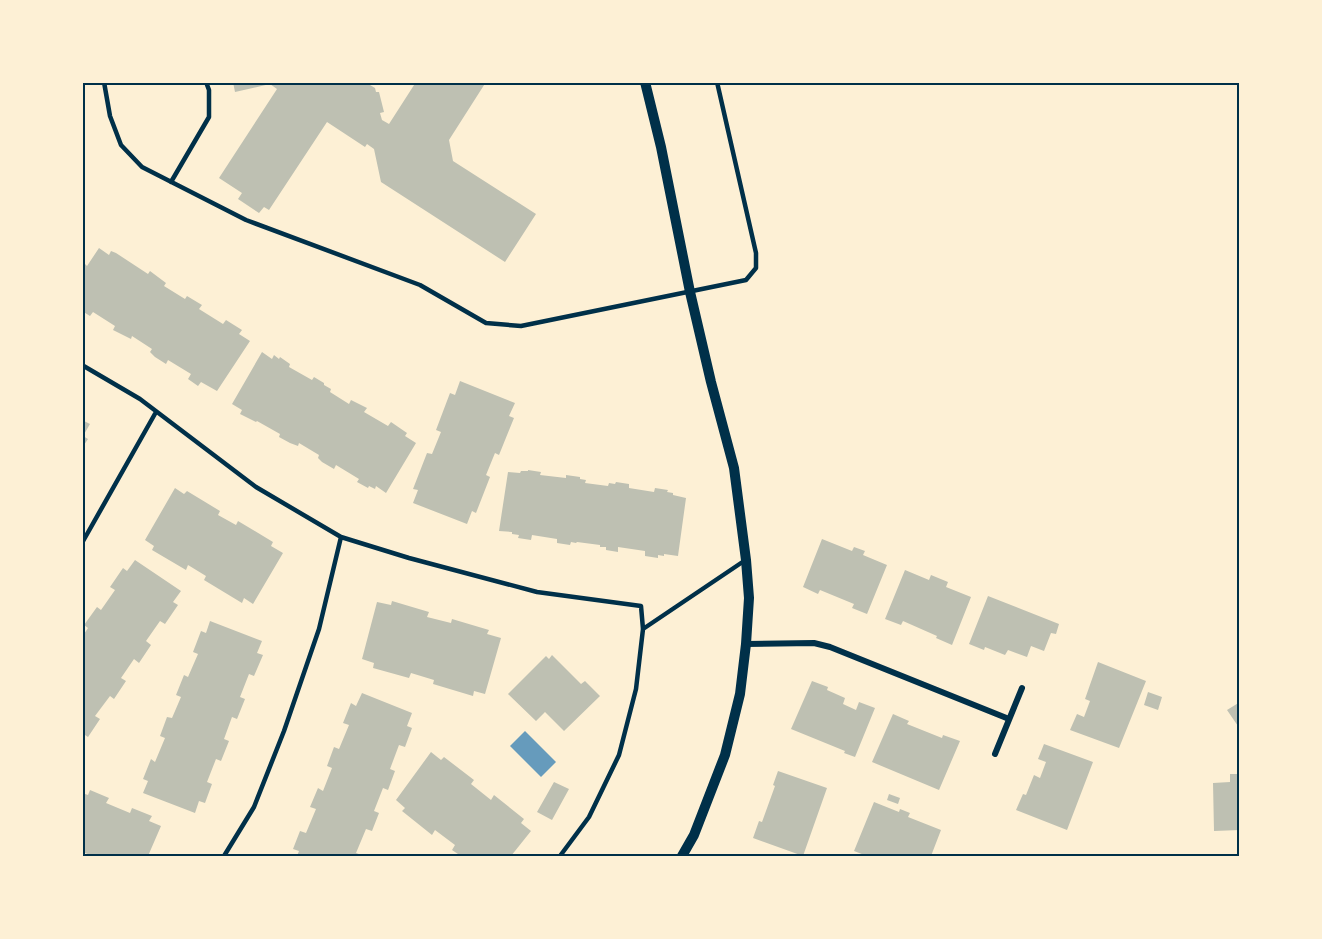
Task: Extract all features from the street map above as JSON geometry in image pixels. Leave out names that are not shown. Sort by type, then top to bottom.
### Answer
[{"type":"street","points":[[645,82],[661,147],[690,291],[734,468],[746,560],[748,598],[746,644],[740,694],[725,755],[694,835],[682,856]]},
{"type":"street","points":[[746,644],[814,643],[830,647],[1009,719]]},
{"type":"street","points":[[995,754],[1022,688]]},
{"type":"lane","points":[[104,82],[120,145],[142,167],[246,220],[420,285],[486,323],[521,326],[746,280],[756,268],[756,253],[717,82]]},
{"type":"lane","points":[[171,182],[210,117],[209,90],[206,82]]},
{"type":"lane","points":[[82,365],[140,399],[256,487],[341,537],[409,558],[537,592],[641,606],[643,629],[636,689],[619,755],[589,817],[560,856]]},
{"type":"lane","points":[[82,543],[156,412]]},
{"type":"lane","points":[[224,856],[254,807],[284,731],[319,629],[341,537]]},
{"type":"lane","points":[[643,629],[746,560]]},
{"type":"water","points":[[525,731],[556,762],[541,777],[510,746]]},
{"type":"building","points":[[233,82],[371,82],[370,85],[375,88],[376,92],[379,92],[384,112],[380,113],[382,120],[389,124],[416,82],[486,82],[449,140],[453,161],[536,214],[505,262],[381,182],[374,149],[367,144],[365,147],[327,122],[269,210],[264,207],[259,213],[238,199],[242,193],[219,178],[277,89],[270,84],[235,92]]},
{"type":"building","points":[[99,248],[109,255],[111,251],[116,253],[148,274],[150,271],[166,283],[164,286],[185,299],[187,296],[202,305],[199,309],[223,324],[226,320],[242,330],[239,334],[250,341],[217,391],[201,382],[198,386],[188,379],[191,374],[168,360],[166,364],[150,352],[152,349],[132,336],[131,339],[113,330],[115,326],[93,312],[90,316],[82,311],[82,267],[85,264],[87,266]]},
{"type":"building","points":[[262,352],[272,359],[274,355],[279,359],[280,357],[290,364],[289,367],[312,380],[314,377],[331,389],[330,392],[349,404],[351,400],[367,408],[364,412],[388,426],[391,422],[407,433],[405,436],[416,443],[386,493],[376,486],[375,489],[369,486],[368,488],[357,482],[359,479],[336,465],[334,469],[322,462],[318,458],[319,455],[299,443],[298,446],[290,443],[279,437],[280,434],[240,414],[242,410],[232,404]]},
{"type":"building","points":[[460,381],[515,403],[509,416],[514,418],[499,455],[495,453],[486,475],[490,477],[476,513],[472,511],[467,524],[413,503],[418,490],[413,489],[427,453],[432,454],[441,432],[436,430],[450,393],[455,395]]},
{"type":"building","points":[[82,420],[90,424],[83,436],[88,439],[82,448]]},
{"type":"building","points":[[528,470],[541,472],[540,475],[580,477],[586,480],[585,483],[608,486],[609,483],[615,484],[616,482],[629,484],[629,488],[654,492],[655,488],[668,490],[667,492],[673,495],[686,498],[678,556],[664,554],[664,556],[658,555],[658,558],[645,556],[645,551],[618,547],[618,552],[606,550],[606,547],[600,547],[600,545],[571,542],[570,545],[557,543],[557,539],[532,535],[531,540],[518,538],[519,535],[512,534],[512,532],[499,531],[508,472],[520,473]]},
{"type":"building","points":[[175,488],[184,494],[187,491],[220,511],[218,515],[236,525],[238,521],[273,542],[271,546],[283,553],[253,604],[244,598],[242,603],[204,580],[206,576],[188,565],[186,570],[152,550],[154,546],[145,540]]},
{"type":"building","points":[[822,539],[852,551],[854,547],[865,551],[863,555],[887,565],[867,614],[852,608],[854,604],[820,590],[818,594],[803,587]]},
{"type":"building","points":[[135,560],[181,591],[173,602],[178,605],[165,624],[160,621],[146,641],[151,645],[139,663],[134,659],[121,678],[126,681],[114,699],[110,696],[95,716],[100,719],[88,737],[82,733],[82,637],[88,628],[84,625],[97,607],[101,610],[115,590],[110,587],[123,568],[127,571]]},
{"type":"building","points":[[905,570],[929,580],[931,575],[948,582],[946,587],[971,597],[952,645],[903,621],[901,625],[885,619]]},
{"type":"building","points":[[988,596],[1059,624],[1056,634],[1051,633],[1044,651],[1031,646],[1027,657],[1008,650],[1005,655],[985,647],[984,650],[969,644]]},
{"type":"building","points":[[392,601],[429,612],[427,617],[451,623],[452,619],[489,630],[487,634],[501,638],[485,694],[474,691],[473,696],[433,684],[434,680],[411,673],[409,678],[373,668],[374,663],[362,659],[377,602],[391,605]]},
{"type":"building","points":[[210,621],[262,641],[257,653],[263,655],[254,676],[249,674],[240,697],[245,699],[237,719],[232,717],[224,739],[229,741],[221,761],[216,759],[207,782],[212,784],[205,803],[199,801],[195,813],[143,793],[148,781],[143,779],[151,759],[155,762],[165,738],[160,736],[167,717],[172,718],[181,697],[176,695],[184,675],[188,677],[198,654],[193,652],[201,631],[206,633]]},
{"type":"building","points":[[552,655],[581,684],[585,681],[600,696],[564,731],[545,712],[536,721],[508,694],[546,656],[549,659]]},
{"type":"building","points":[[1098,662],[1146,681],[1119,748],[1070,730],[1077,714],[1084,717],[1090,701],[1085,699]]},
{"type":"building","points":[[812,681],[828,687],[827,690],[845,698],[843,704],[856,710],[859,702],[875,708],[855,757],[791,729]]},
{"type":"building","points":[[1148,692],[1162,697],[1158,710],[1144,705]]},
{"type":"building","points":[[362,693],[412,713],[407,726],[412,728],[405,747],[399,745],[390,769],[395,771],[388,790],[383,788],[374,811],[379,813],[372,831],[366,829],[356,853],[364,856],[297,856],[299,851],[293,849],[300,831],[306,833],[316,809],[310,807],[318,788],[323,791],[332,768],[327,766],[334,747],[339,749],[349,725],[343,723],[351,703],[356,706]]},
{"type":"building","points":[[1240,702],[1240,729],[1227,710]]},
{"type":"building","points":[[893,714],[909,721],[907,724],[942,738],[943,735],[960,741],[939,790],[872,762]]},
{"type":"building","points":[[1044,744],[1093,762],[1067,830],[1016,810],[1023,794],[1026,795],[1034,775],[1040,778],[1046,762],[1038,759]]},
{"type":"building","points":[[431,752],[441,760],[444,757],[474,780],[471,784],[491,800],[494,795],[524,819],[521,823],[531,831],[511,856],[461,856],[452,850],[455,845],[435,830],[432,835],[402,811],[405,808],[396,800]]},
{"type":"building","points":[[778,771],[827,788],[803,856],[753,838],[759,821],[762,822]]},
{"type":"building","points":[[1230,774],[1240,774],[1240,830],[1214,831],[1213,783],[1230,782]]},
{"type":"building","points":[[554,782],[569,789],[552,820],[537,812]]},
{"type":"building","points":[[90,790],[109,798],[106,803],[130,813],[132,808],[152,816],[149,821],[161,826],[148,856],[93,856],[85,853],[82,856],[82,793],[88,795]]},
{"type":"building","points":[[889,794],[900,798],[898,804],[887,800]]},
{"type":"building","points":[[874,802],[899,812],[900,809],[910,813],[908,817],[941,830],[931,856],[867,856],[854,851]]}]
